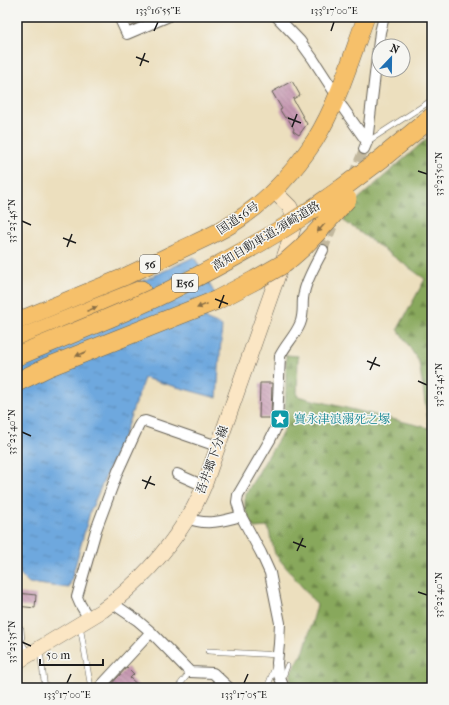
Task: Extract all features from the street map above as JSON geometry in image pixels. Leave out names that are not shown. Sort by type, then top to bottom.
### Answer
[{"type":"highway","name":"国道56号","points":[[17,321],[124,277],[223,230],[244,216],[274,191],[295,168],[315,140],[328,116],[366,17]]},
{"type":"highway","name":"高知自動車道;須崎道路","points":[[17,356],[159,296],[219,266],[259,243],[342,191],[432,117]]},
{"type":"highway","points":[[17,340],[134,293],[198,265],[311,202],[342,191],[397,157],[425,131],[432,122]]},
{"type":"highway","points":[[17,382],[48,366],[216,300],[285,263],[320,229],[342,191]]},
{"type":"main road","name":"吾井郷下分線","points":[[28,655],[103,610],[112,603],[156,561],[188,518],[204,486],[287,249],[294,221],[293,214],[290,207],[274,191]]},
{"type":"street","points":[[119,17],[127,34],[166,17]]},
{"type":"street","points":[[277,17],[300,40],[366,146]]},
{"type":"street","points":[[366,146],[380,32],[384,17]]},
{"type":"street","points":[[283,684],[278,673],[280,661],[279,644],[282,623],[270,573],[241,516],[237,502],[238,495],[276,430],[280,356],[300,325],[303,317],[304,292],[323,250]]},
{"type":"street","points":[[84,621],[77,597],[96,530],[125,456],[141,422],[145,421],[217,446]]},
{"type":"street","points":[[177,474],[204,486]]},
{"type":"street","points":[[188,518],[194,521],[206,522],[223,521],[241,516]]},
{"type":"street","points":[[112,603],[137,620],[151,632],[190,672],[213,673],[229,688]]},
{"type":"street","points":[[99,688],[151,632]]},
{"type":"lane","points":[[366,146],[432,100]]},
{"type":"lane","points":[[84,621],[91,688]]},
{"type":"lane","points":[[21,629],[22,643],[46,688]]},
{"type":"lane","points":[[208,651],[280,661],[267,688]]},
{"type":"lane","points":[[178,687],[190,672]]},
{"type":"green space","points":[[432,134],[432,688],[291,688],[291,672],[304,651],[317,605],[275,554],[268,527],[254,528],[245,509],[245,495],[284,430],[286,355],[298,356],[297,396],[429,428],[419,362],[398,329],[425,279],[344,221],[347,209]]},
{"type":"water","points":[[194,257],[215,294],[204,313],[207,320],[222,326],[217,398],[144,378],[125,432],[90,512],[69,588],[29,583],[20,574],[19,556],[17,556],[17,340]]},
{"type":"building","points":[[292,81],[300,95],[293,99],[307,124],[299,135],[293,131],[294,129],[287,117],[285,118],[280,110],[282,109],[272,92]]},
{"type":"building","points":[[260,383],[272,383],[271,418],[259,418]]},
{"type":"building","points":[[17,593],[36,595],[35,608],[17,606]]},
{"type":"building","points":[[127,667],[134,674],[130,678],[141,688],[108,688]]},
{"type":"tunnel","points":[[353,176],[364,149]]},
{"type":"tunnel","points":[[323,250],[335,220]]},
{"type":"place","name":"寶永津浪溺死之塚","points":[[280,419]]}]
